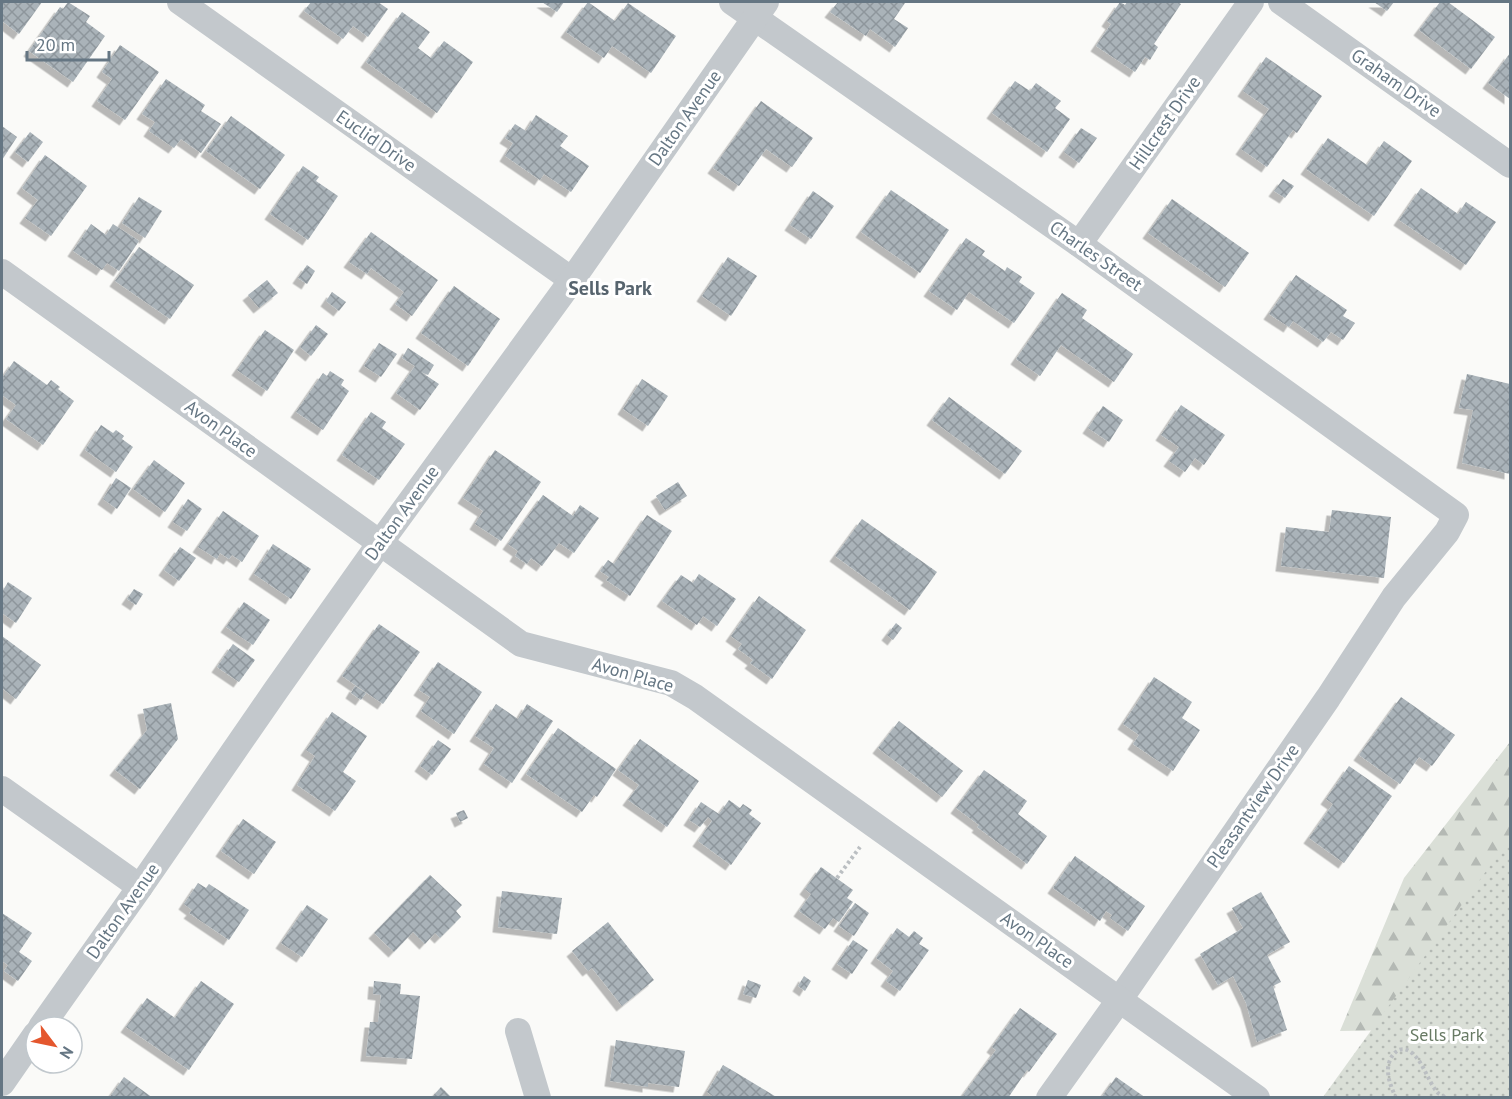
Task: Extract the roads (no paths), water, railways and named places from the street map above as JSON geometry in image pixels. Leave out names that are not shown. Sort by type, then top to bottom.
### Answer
[{"type":"street","name":"Euclid Drive","points":[[180,2],[572,280]]},
{"type":"street","name":"Charles Street","points":[[732,2],[760,10],[1079,244],[1456,515]]},
{"type":"street","name":"Hillcrest Drive","points":[[1079,244],[1251,2]]},
{"type":"street","name":"Graham Drive","points":[[1281,2],[1510,165]]},
{"type":"street","name":"Dalton Avenue","points":[[49,1015],[276,690],[572,280],[760,10]]},
{"type":"street","name":"Avon Place","points":[[2,272],[521,644],[671,683],[695,697],[1257,1098]]},
{"type":"street","name":"Pleasantview Drive","points":[[1049,1098],[1328,698],[1394,597],[1447,532],[1456,515]]},
{"type":"street","points":[[2,789],[140,887]]},
{"type":"street","points":[[518,1031],[538,1098]]},
{"type":"street","points":[[2,1083],[24,1051]]},
{"type":"district","name":"Sells Park","points":[[610,288]]}]
